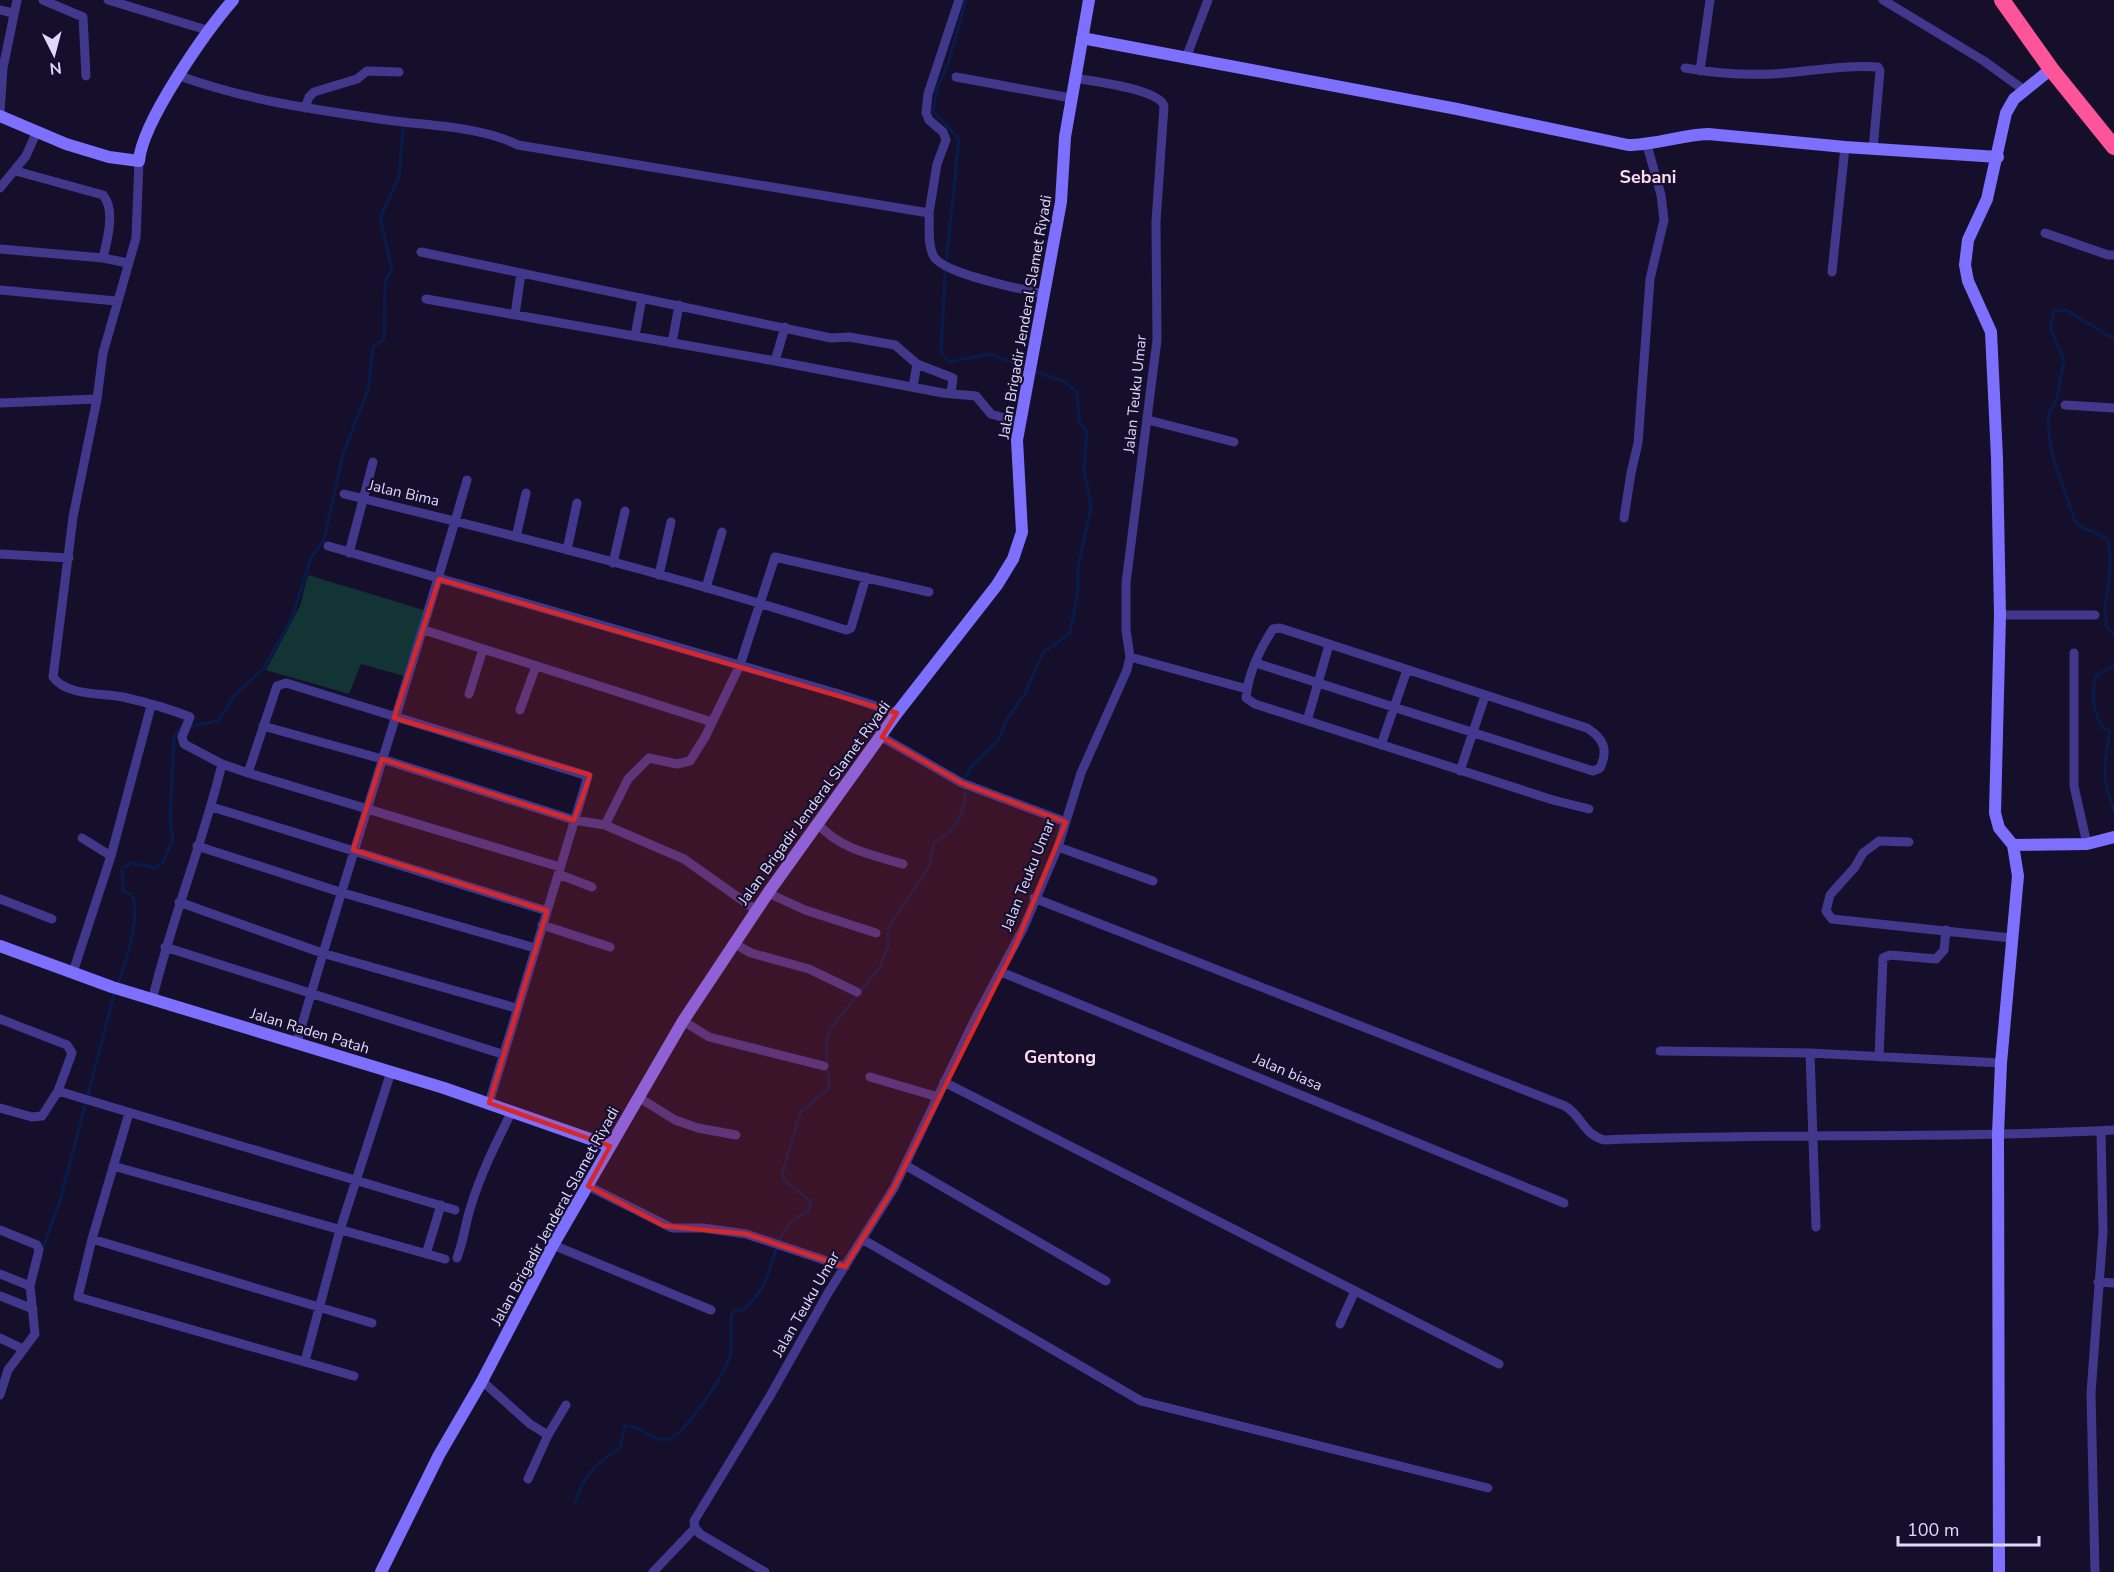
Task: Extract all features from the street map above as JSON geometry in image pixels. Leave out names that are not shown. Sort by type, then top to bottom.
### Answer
[{"type":"highway","points":[[2002,0],[2051,69],[2114,147]]},
{"type":"main road","name":"Jalan Brigadir Jenderal Slamet Riyadi","points":[[381,1572],[439,1455],[483,1381],[553,1245],[683,1021],[768,893],[897,714],[997,585],[1019,546],[1022,520],[1017,450],[1020,423],[1063,192],[1063,154],[1074,78],[1089,0]]},
{"type":"main road","points":[[0,114],[94,153],[139,161],[143,138],[228,1]]},
{"type":"main road","points":[[1082,38],[1446,107],[1628,145],[1647,145],[1688,134],[1708,134],[1845,147],[1998,157]]},
{"type":"main road","points":[[2000,1572],[1998,1134],[2011,938],[2018,888],[2013,845],[1995,821],[2000,615],[1997,458],[1991,332],[1968,281],[1965,265],[1968,240],[1988,199],[2006,113],[2014,99],[2051,69]]},
{"type":"main road","points":[[2013,845],[2087,844],[2114,837]]},
{"type":"main road","name":"Jalan Raden Patah","points":[[0,946],[117,989],[153,997],[489,1103],[610,1146]]},
{"type":"street","points":[[0,114],[3,68],[17,0]]},
{"type":"street","points":[[42,0],[83,17],[86,76]]},
{"type":"street","points":[[108,0],[210,31]]},
{"type":"street","points":[[959,0],[926,104],[929,120],[943,132],[946,140],[937,164],[929,213],[931,249],[939,262],[955,269],[1043,294]]},
{"type":"street","points":[[1186,58],[1208,0]]},
{"type":"street","points":[[1700,71],[1710,0]]},
{"type":"street","points":[[1883,0],[1984,61],[2024,90]]},
{"type":"street","points":[[0,10],[13,14]]},
{"type":"street","points":[[1685,68],[1742,74],[1788,72],[1822,67],[1878,67],[1880,71],[1873,148]]},
{"type":"street","points":[[304,108],[314,92],[347,83],[367,71],[399,72]]},
{"type":"street","points":[[180,76],[213,88],[304,108],[503,137],[518,145],[929,213]]},
{"type":"street","points":[[956,77],[1071,98]]},
{"type":"street","name":"Jalan Teuku Umar","points":[[695,1528],[694,1521],[894,1188],[944,1082],[1023,929],[1034,898],[1058,847],[1081,773],[1108,708],[1124,679],[1130,657],[1126,630],[1126,583],[1157,340],[1156,246],[1164,102],[1150,94],[1120,86],[1074,78]]},
{"type":"street","points":[[0,188],[16,171],[37,131]]},
{"type":"street","points":[[1624,518],[1630,473],[1638,443],[1650,279],[1664,220],[1661,195],[1647,145]]},
{"type":"street","points":[[1832,272],[1845,147]]},
{"type":"street","points":[[139,161],[136,238],[116,301],[103,353],[97,399],[77,491],[53,677],[63,685],[124,697],[151,706],[189,724],[182,737],[184,744],[222,764],[559,871],[592,887]]},
{"type":"street","points":[[16,171],[93,190],[103,195],[108,203],[103,258]]},
{"type":"street","points":[[2046,233],[2108,255],[2114,255]]},
{"type":"street","points":[[0,249],[103,258],[128,263]]},
{"type":"street","points":[[421,252],[831,338],[849,337],[895,345],[917,364],[953,378],[951,394]]},
{"type":"street","points":[[515,315],[521,273]]},
{"type":"street","points":[[0,290],[116,301]]},
{"type":"street","points":[[635,336],[642,298]]},
{"type":"street","points":[[426,299],[951,394],[976,396],[991,414],[1020,423]]},
{"type":"street","points":[[672,343],[679,306]]},
{"type":"street","points":[[775,361],[785,327]]},
{"type":"street","points":[[913,387],[917,364]]},
{"type":"street","points":[[0,403],[97,399]]},
{"type":"street","points":[[2065,405],[2114,408]]},
{"type":"street","points":[[1148,420],[1234,442]]},
{"type":"street","points":[[349,553],[374,462]]},
{"type":"street","points":[[297,1042],[340,892],[424,630],[467,480]]},
{"type":"street","points":[[516,537],[525,493]]},
{"type":"street","name":"Jalan Bima","points":[[344,494],[456,520],[759,602],[849,630],[866,577]]},
{"type":"street","points":[[567,550],[578,503]]},
{"type":"street","points":[[613,563],[625,511]]},
{"type":"street","points":[[659,575],[671,522]]},
{"type":"street","points":[[706,588],[722,532]]},
{"type":"street","points":[[328,546],[740,665],[897,714]]},
{"type":"street","points":[[0,554],[69,558]]},
{"type":"street","points":[[605,825],[628,779],[645,760],[653,757],[673,763],[690,761],[740,665],[775,557],[929,592]]},
{"type":"street","points":[[2000,615],[2095,615]]},
{"type":"street","points":[[1256,663],[1572,762],[1586,770],[1600,768],[1604,760],[1604,744],[1600,737],[1587,728],[1280,628],[1273,629],[1256,663],[1246,698],[1255,704],[1460,771],[1589,809]]},
{"type":"street","points":[[424,630],[712,722]]},
{"type":"street","points":[[1306,721],[1329,645]]},
{"type":"street","points":[[469,694],[483,649]]},
{"type":"street","points":[[2074,653],[2074,786],[2087,844]]},
{"type":"street","points":[[1130,657],[1247,689]]},
{"type":"street","points":[[520,710],[536,666]]},
{"type":"street","points":[[1381,745],[1407,670]]},
{"type":"street","points":[[248,773],[277,686],[282,683],[394,718],[455,733],[585,774],[588,779],[516,1008],[489,1103]]},
{"type":"street","points":[[1460,771],[1485,696]]},
{"type":"street","points":[[73,972],[111,856],[151,706]]},
{"type":"street","points":[[263,726],[382,759],[574,820],[605,825],[684,859],[756,910]]},
{"type":"street","points":[[882,737],[962,783],[1066,822]]},
{"type":"street","points":[[153,997],[165,947],[197,846],[212,807],[222,764]]},
{"type":"street","points":[[212,807],[547,911]]},
{"type":"street","points":[[818,824],[829,836],[855,850],[903,864]]},
{"type":"street","points":[[82,838],[111,856]]},
{"type":"street","points":[[1908,842],[1879,841],[1863,853],[1855,867],[1830,895],[1827,911],[1832,919],[2011,938]]},
{"type":"street","points":[[197,846],[340,892],[535,948]]},
{"type":"street","points":[[1058,847],[1153,881]]},
{"type":"street","points":[[768,893],[806,910],[876,933]]},
{"type":"street","points":[[1034,898],[1565,1106],[1577,1115],[1589,1133],[1595,1138],[1604,1140],[1723,1135],[1998,1134],[2114,1130]]},
{"type":"street","points":[[0,899],[52,919]]},
{"type":"street","points":[[179,902],[322,953],[516,1008]]},
{"type":"street","points":[[542,926],[610,946]]},
{"type":"street","points":[[1879,1057],[1883,958],[1890,955],[1936,959],[1944,950],[1946,930]]},
{"type":"street","points":[[733,943],[751,953],[809,969],[857,992]]},
{"type":"street","points":[[165,947],[502,1054]]},
{"type":"street","name":"Jalan biasa","points":[[1001,972],[1564,1203]]},
{"type":"street","points":[[0,1019],[70,1047],[72,1053],[58,1091],[42,1116],[32,1117],[0,1108]]},
{"type":"street","points":[[683,1021],[709,1037],[824,1066]]},
{"type":"street","points":[[1660,1051],[1810,1053],[2001,1063]]},
{"type":"street","points":[[1810,1053],[1816,1227]]},
{"type":"street","points":[[305,1361],[340,1230],[391,1072]]},
{"type":"street","points":[[870,1077],[938,1097]]},
{"type":"street","points":[[944,1082],[1499,1364]]},
{"type":"street","points":[[58,1091],[455,1210]]},
{"type":"street","points":[[638,1097],[675,1120],[698,1128],[736,1135]]},
{"type":"street","points":[[457,1258],[466,1234],[470,1209],[489,1157],[512,1111]]},
{"type":"street","points":[[129,1113],[77,1293],[80,1299],[354,1376]]},
{"type":"street","points":[[2095,1572],[2091,1393],[2103,1232],[2101,1131]]},
{"type":"street","points":[[905,1165],[1106,1281]]},
{"type":"street","points":[[113,1166],[445,1259]]},
{"type":"street","points":[[588,1186],[672,1228],[716,1229],[746,1234],[845,1267]]},
{"type":"street","points":[[426,1254],[441,1205]]},
{"type":"street","points":[[0,1230],[39,1247],[30,1286],[35,1334],[30,1344],[23,1349],[2,1377],[0,1395]]},
{"type":"street","points":[[2103,1232],[2114,1232]]},
{"type":"street","points":[[92,1239],[372,1323]]},
{"type":"street","points":[[862,1239],[1141,1401],[1488,1488]]},
{"type":"street","points":[[553,1245],[711,1310]]},
{"type":"street","points":[[0,1274],[30,1286]]},
{"type":"street","points":[[2098,1282],[2114,1283]]},
{"type":"street","points":[[1340,1324],[1355,1290]]},
{"type":"street","points":[[0,1296],[33,1309]]},
{"type":"street","points":[[0,1338],[23,1349]]},
{"type":"street","points":[[483,1381],[530,1424],[548,1435]]},
{"type":"street","points":[[528,1479],[548,1435],[566,1405]]},
{"type":"street","points":[[653,1572],[695,1528],[765,1572]]},
{"type":"highlighted area","points":[[439,579],[897,713],[882,737],[962,783],[1066,822],[1016,945],[894,1188],[845,1267],[746,1234],[664,1226],[588,1186],[610,1146],[489,1103],[547,911],[353,850],[382,759],[574,820],[590,775],[394,718]]},
{"type":"green space","points":[[308,575],[427,611],[404,676],[361,664],[349,694],[266,670],[300,606]]},
{"type":"waterway","points":[[966,0],[948,64],[937,88],[933,111],[959,139],[945,273],[941,353],[949,362],[989,354],[1027,368]]},
{"type":"waterway","points":[[117,985],[128,953],[135,915],[132,895],[123,891],[122,868],[132,863],[156,868],[163,862],[173,839],[170,821],[174,737],[180,728],[218,721],[234,696],[264,668],[293,615],[311,558],[324,540],[343,454],[368,390],[373,347],[384,340],[385,281],[392,270],[380,218],[399,177],[403,129]]},
{"type":"waterway","points":[[2114,339],[2066,310],[2054,311],[2050,329],[2064,360],[2057,399],[2048,415],[2049,437],[2053,458],[2075,521],[2078,525],[2107,540],[2110,565],[2105,614],[2107,628],[2114,633]]},
{"type":"waterway","points":[[964,780],[972,766],[998,740],[1006,721],[1024,695],[1043,653],[1070,633],[1078,591],[1078,567],[1091,507],[1084,470],[1087,431],[1079,422],[1077,392],[1063,381],[1033,371]]},
{"type":"waterway","points":[[2114,666],[2096,675],[2093,696],[2100,723],[2104,729],[2110,730],[2105,761],[2105,779],[2114,810]]},
{"type":"waterway","points":[[575,1503],[582,1486],[592,1472],[604,1459],[620,1449],[625,1426],[631,1426],[661,1440],[667,1440],[683,1428],[693,1416],[722,1373],[731,1352],[732,1311],[744,1310],[757,1295],[764,1284],[784,1232],[798,1217],[808,1212],[811,1202],[785,1181],[782,1174],[800,1113],[829,1088],[826,1044],[830,1029],[880,967],[888,947],[888,928],[929,867],[934,842],[947,834],[957,822],[963,808],[965,792]]},
{"type":"waterway","points":[[42,1250],[60,1201],[115,991]]},
{"type":"district","name":"Sebani","points":[[1648,177]]},
{"type":"district","name":"Gentong","points":[[1060,1057]]}]
